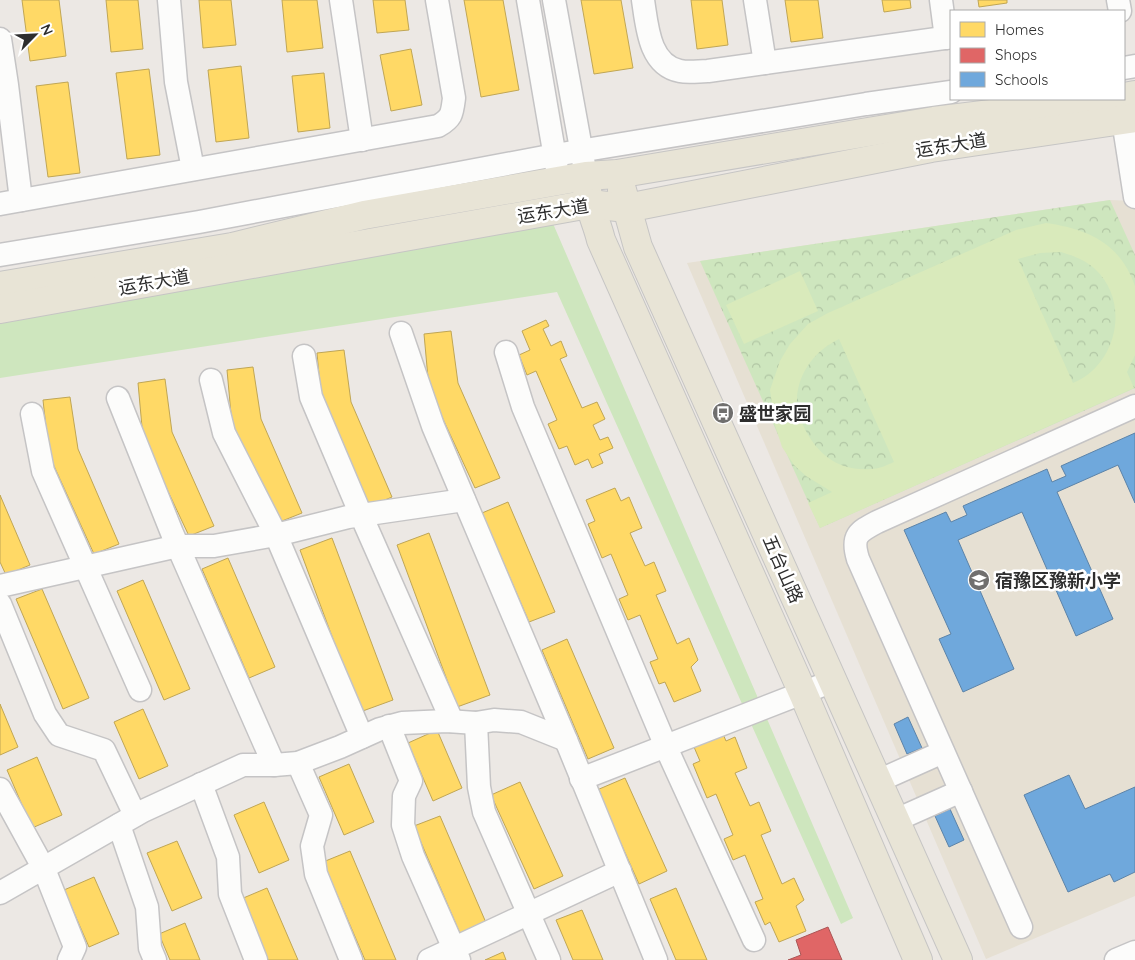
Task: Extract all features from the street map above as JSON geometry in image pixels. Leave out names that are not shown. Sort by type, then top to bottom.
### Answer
[{"type":"main road","name":"运东大道","points":[[0,309],[589,204],[627,208],[1123,109],[1135,95]]},
{"type":"main road","name":"运东大道","points":[[0,286],[232,247],[557,168],[584,164],[617,174],[934,122],[1123,109]]},
{"type":"main road","name":"五台山路","points":[[584,164],[589,204],[598,224],[601,240],[918,960]]},
{"type":"main road","name":"五台山路","points":[[617,174],[638,247],[958,960]]},
{"type":"street","points":[[169,0],[176,82],[193,169]]},
{"type":"street","points":[[341,0],[362,140]]},
{"type":"street","points":[[0,39],[8,85],[10,202],[438,126],[448,120],[453,112],[454,98],[437,0]]},
{"type":"street","points":[[0,254],[557,168],[528,0]]},
{"type":"street","points":[[554,0],[584,164],[866,104],[950,92]]},
{"type":"street","points":[[643,0],[652,45],[667,67],[681,71],[708,71],[949,37],[941,0]]},
{"type":"street","points":[[755,0],[765,63]]},
{"type":"street","points":[[1123,109],[1135,197]]},
{"type":"street","points":[[400,333],[433,426],[566,740],[656,960]]},
{"type":"street","points":[[506,352],[524,407],[666,745],[754,940]]},
{"type":"street","points":[[304,356],[311,397],[452,721]]},
{"type":"street","points":[[211,380],[224,433],[276,535],[362,737]]},
{"type":"street","points":[[118,398],[178,546],[274,765]]},
{"type":"street","points":[[1021,926],[858,558],[854,547],[856,536],[863,529],[877,522],[1135,406]]},
{"type":"street","points":[[32,414],[43,470],[140,690]]},
{"type":"street","points":[[0,586],[178,546],[214,546],[276,535],[361,515],[464,500]]},
{"type":"street","points":[[0,604],[45,714],[59,735],[104,750],[127,820],[147,908],[150,948],[155,960]]},
{"type":"street","points":[[582,779],[833,680]]},
{"type":"street","points":[[0,893],[127,820],[243,765],[274,765],[298,762],[402,723],[452,721],[476,723],[494,720],[521,722],[566,740]]},
{"type":"street","points":[[476,723],[479,787],[484,812],[549,960]]},
{"type":"street","points":[[390,726],[411,781],[404,796],[403,825],[414,856],[457,954]]},
{"type":"street","points":[[878,781],[943,752]]},
{"type":"street","points":[[298,762],[321,815],[312,846],[316,874],[351,960]]},
{"type":"street","points":[[201,784],[228,857],[230,894],[256,960]]},
{"type":"street","points":[[0,789],[44,869],[75,947],[69,960]]},
{"type":"street","points":[[896,820],[961,791]]},
{"type":"street","points":[[429,960],[457,954],[528,913],[620,871]]},
{"type":"street","points":[[1116,960],[1135,952]]},
{"type":"shaded area","name":"宿豫区豫新小学","points":[[1110,200],[1135,201],[1135,896],[986,959],[687,263]]},
{"type":"green space","points":[[1110,200],[1135,255],[1135,388],[820,528],[700,261]]},
{"type":"green space","points":[[548,212],[853,918],[841,924],[557,292],[0,378],[0,303]]},
{"type":"green space","points":[[1046,223],[1076,229],[1101,241],[1121,259],[1129,271],[1135,286],[1135,355],[1127,372],[1134,388],[820,528],[808,503],[832,492],[806,476],[794,465],[782,447],[775,425],[770,390],[780,361],[790,344],[808,324],[828,313],[1016,230]],"holes":[[[1061,252],[1079,259],[1095,269],[1106,283],[1113,298],[1115,315],[1114,332],[1109,348],[1100,362],[1088,374],[1073,383],[1018,259],[1040,253]],[[839,339],[894,462],[880,468],[860,469],[839,464],[830,459],[815,445],[808,435],[800,416],[797,405],[798,389],[805,371],[823,349]]]},
{"type":"green space","points":[[800,271],[818,311],[744,344],[726,305]]},
{"type":"building: Homes","points":[[22,0],[59,0],[66,56],[30,61]]},
{"type":"building: Homes","points":[[106,0],[138,0],[143,49],[111,52]]},
{"type":"building: Homes","points":[[199,0],[231,0],[236,45],[203,48]]},
{"type":"building: Homes","points":[[282,0],[317,0],[323,48],[287,52]]},
{"type":"building: Homes","points":[[373,0],[405,0],[409,30],[377,33]]},
{"type":"building: Homes","points":[[464,0],[503,0],[519,90],[481,97]]},
{"type":"building: Homes","points":[[581,0],[621,0],[633,68],[594,74]]},
{"type":"building: Homes","points":[[691,0],[722,0],[728,45],[697,49]]},
{"type":"building: Homes","points":[[785,0],[818,0],[823,38],[791,42]]},
{"type":"building: Homes","points":[[882,0],[910,0],[911,8],[884,12]]},
{"type":"building: Homes","points":[[978,0],[1007,0],[1007,3],[979,7]]},
{"type":"building: Homes","points":[[411,49],[422,105],[391,111],[380,55]]},
{"type":"building: Homes","points":[[241,66],[249,138],[216,142],[208,70]]},
{"type":"building: Homes","points":[[149,69],[160,155],[127,159],[116,73]]},
{"type":"building: Homes","points":[[324,73],[330,128],[298,132],[292,76]]},
{"type":"building: Homes","points":[[68,82],[80,173],[48,177],[36,86]]},
{"type":"building: Homes","points":[[546,320],[549,326],[543,329],[551,346],[561,341],[567,356],[560,359],[582,408],[597,402],[605,419],[593,425],[600,440],[608,437],[613,448],[599,454],[603,463],[592,468],[588,459],[575,465],[567,446],[559,449],[548,424],[557,420],[536,371],[527,375],[519,355],[530,350],[522,331]]},
{"type":"building: Homes","points":[[451,331],[458,383],[500,478],[475,488],[429,389],[424,334]]},
{"type":"building: Homes","points":[[344,350],[351,402],[392,497],[368,507],[322,408],[317,353]]},
{"type":"building: Homes","points":[[253,367],[261,419],[302,513],[277,523],[232,425],[227,370]]},
{"type":"building: Homes","points":[[165,379],[172,432],[214,526],[189,536],[143,438],[138,383]]},
{"type":"building: Homes","points":[[70,397],[78,449],[119,544],[94,554],[49,455],[43,400]]},
{"type":"building: Homes","points":[[615,488],[621,501],[629,497],[642,528],[630,533],[645,566],[654,562],[666,591],[656,595],[677,644],[689,638],[698,660],[691,667],[701,691],[674,702],[665,682],[659,684],[650,662],[658,659],[640,615],[628,620],[619,599],[628,595],[611,554],[602,558],[588,524],[595,521],[586,500]]},
{"type":"building: Homes","points":[[0,495],[30,565],[6,575],[0,562]]},
{"type":"building: Homes","points":[[508,502],[555,612],[529,622],[482,513]]},
{"type":"building: Homes","points":[[429,533],[490,695],[457,707],[397,545]]},
{"type":"building: Homes","points":[[332,538],[393,700],[360,712],[300,550]]},
{"type":"building: Homes","points":[[228,558],[275,667],[249,678],[202,569]]},
{"type":"building: Homes","points":[[143,580],[190,689],[164,700],[117,591]]},
{"type":"building: Homes","points":[[42,589],[89,698],[63,709],[16,599]]},
{"type":"building: Homes","points":[[567,639],[614,748],[588,759],[542,650]]},
{"type":"building: Homes","points":[[0,704],[18,747],[0,755]]},
{"type":"building: Homes","points":[[143,709],[168,766],[139,779],[114,722]]},
{"type":"building: Homes","points":[[720,727],[726,741],[735,737],[747,768],[735,773],[750,806],[759,802],[771,831],[761,835],[782,884],[794,878],[804,900],[796,906],[806,931],[779,942],[770,922],[765,925],[755,902],[763,899],[745,855],[733,860],[724,839],[733,835],[716,794],[707,798],[693,764],[700,761],[691,740]]},
{"type":"building: Homes","points":[[437,730],[462,788],[433,801],[408,743]]},
{"type":"building: Homes","points":[[37,757],[62,815],[32,828],[7,770]]},
{"type":"building: Homes","points":[[349,764],[374,822],[344,835],[319,777]]},
{"type":"building: Homes","points":[[625,778],[667,871],[639,884],[597,790]]},
{"type":"building: Homes","points":[[520,782],[563,876],[534,889],[491,795]]},
{"type":"building: Homes","points":[[264,802],[289,860],[259,873],[234,815]]},
{"type":"building: Homes","points":[[440,816],[487,925],[461,936],[414,826]]},
{"type":"building: Homes","points":[[177,841],[202,898],[172,911],[147,853]]},
{"type":"building: Homes","points":[[350,851],[396,960],[365,960],[323,862]]},
{"type":"building: Homes","points":[[94,877],[119,934],[89,947],[64,890]]},
{"type":"building: Homes","points":[[267,888],[298,960],[268,960],[241,899]]},
{"type":"building: Homes","points":[[676,888],[707,960],[676,960],[650,899]]},
{"type":"building: Homes","points":[[582,910],[603,960],[573,960],[556,920]]},
{"type":"building: Homes","points":[[185,923],[200,960],[170,960],[159,934]]},
{"type":"building: Homes","points":[[503,952],[506,960],[485,960]]},
{"type":"building: Shops","points":[[828,927],[842,960],[788,960],[801,955],[796,940]]},
{"type":"building: Schools","points":[[1135,433],[1135,503],[1118,465],[1057,492],[1113,619],[1076,636],[1022,512],[958,540],[1014,669],[963,692],[939,639],[951,634],[904,530],[946,512],[951,522],[967,515],[963,506],[1047,469],[1052,482],[1066,476],[1061,466]]},
{"type":"building: Schools","points":[[908,717],[922,748],[907,754],[894,724]]},
{"type":"building: Schools","points":[[1069,775],[1085,809],[1135,787],[1135,872],[1114,882],[1110,874],[1068,892],[1024,795]]},
{"type":"building: Schools","points":[[950,809],[964,840],[949,847],[935,816]]},
{"type":"place","name":"盛世家园","points":[[723,413]]},
{"type":"place","name":"宿豫区豫新小学","points":[[979,580]]}]
